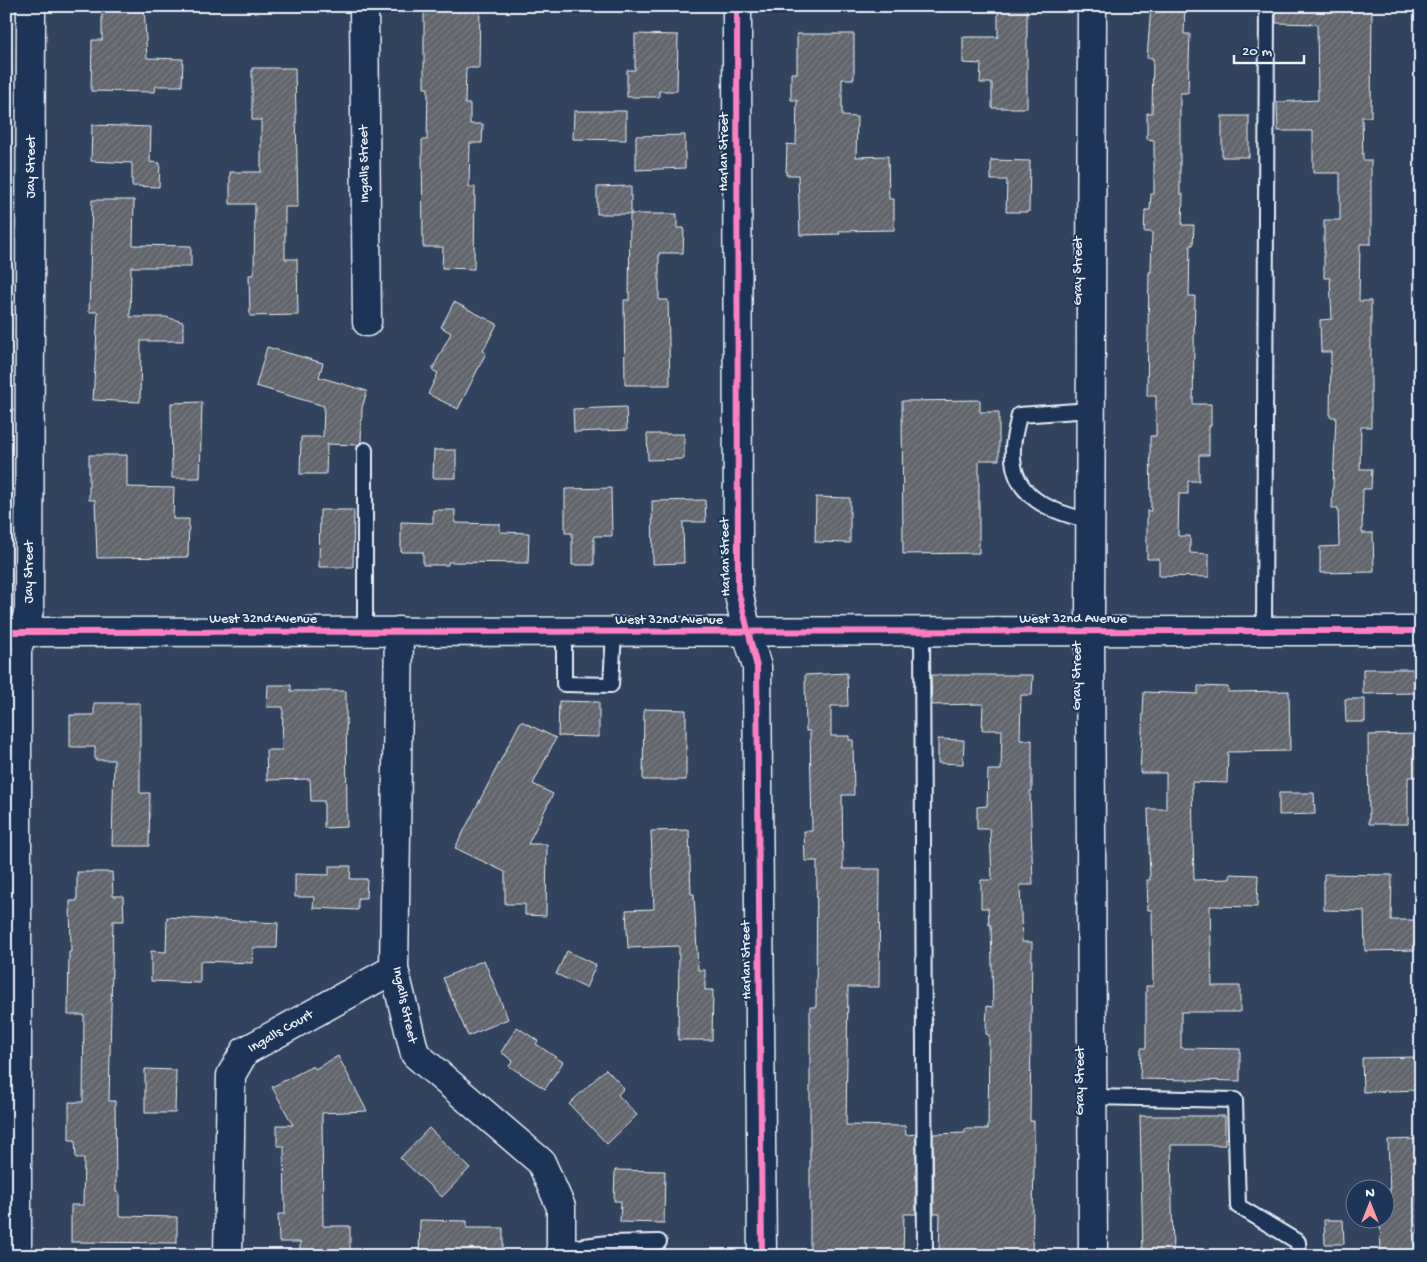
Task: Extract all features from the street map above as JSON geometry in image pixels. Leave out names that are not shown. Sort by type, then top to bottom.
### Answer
[{"type":"street","name":"Jay Street","points":[[17,1256],[17,650],[14,632],[29,610],[31,6]]},
{"type":"street","name":"Ingalls Street","points":[[364,6],[367,322]]},
{"type":"street","name":"Harlan Street","points":[[736,6],[738,590],[757,667],[762,1256]]},
{"type":"street","name":"Gray Street","points":[[1092,6],[1090,631],[1093,1256]]},
{"type":"street","name":"West 32nd Avenue","points":[[14,632],[399,631],[748,633],[1421,631]]},
{"type":"street","name":"Ingalls Street","points":[[399,631],[394,969],[415,1054],[541,1162],[561,1207],[560,1253]]},
{"type":"street","name":"Ingalls Court","points":[[228,1256],[231,1075],[246,1051],[394,969]]},
{"type":"lane","points":[[1264,631],[1267,6]]},
{"type":"lane","points":[[1090,410],[1019,415],[1013,451],[1017,476],[1030,498],[1058,514],[1090,521]]},
{"type":"lane","points":[[365,450],[365,631]]},
{"type":"lane","points":[[564,632],[564,684],[611,685],[614,632]]},
{"type":"lane","points":[[922,632],[925,1256]]},
{"type":"lane","points":[[1092,1097],[1235,1100],[1238,1206],[1298,1242],[1299,1256]]},
{"type":"lane","points":[[560,1253],[608,1243],[659,1242]]},
{"type":"building","points":[[102,6],[144,6],[147,58],[183,59],[182,86],[156,86],[155,92],[91,91],[92,40],[102,40]]},
{"type":"building","points":[[424,6],[480,6],[479,68],[466,68],[465,104],[470,104],[470,124],[483,124],[482,143],[470,143],[469,187],[475,187],[474,269],[442,268],[443,247],[423,247],[422,140],[427,140],[428,88],[424,88]]},
{"type":"building","points":[[998,6],[1027,6],[1027,108],[992,108],[992,83],[980,83],[981,64],[963,63],[963,37],[998,37]]},
{"type":"building","points":[[1151,6],[1185,6],[1184,34],[1190,34],[1188,93],[1180,93],[1180,194],[1183,194],[1182,225],[1194,225],[1193,245],[1190,245],[1189,296],[1195,296],[1193,404],[1211,404],[1211,426],[1209,426],[1209,455],[1199,455],[1199,481],[1188,481],[1188,494],[1179,494],[1178,536],[1190,536],[1190,553],[1209,554],[1209,577],[1159,576],[1159,559],[1147,559],[1147,511],[1151,511],[1150,436],[1156,436],[1156,396],[1147,396],[1149,272],[1151,272],[1152,232],[1144,232],[1145,210],[1150,210],[1151,194],[1154,194],[1154,140],[1147,139],[1147,113],[1152,113],[1153,58],[1147,58]]},
{"type":"building","points":[[1276,6],[1372,6],[1371,117],[1362,117],[1363,160],[1371,160],[1371,244],[1360,244],[1359,301],[1371,301],[1371,427],[1361,427],[1360,469],[1372,469],[1371,489],[1363,489],[1362,533],[1373,533],[1374,572],[1320,573],[1320,547],[1339,546],[1338,508],[1332,508],[1336,417],[1330,417],[1331,352],[1321,352],[1320,320],[1332,319],[1330,278],[1324,278],[1324,220],[1340,220],[1340,173],[1313,173],[1313,131],[1278,131],[1277,102],[1318,100],[1317,24],[1276,23]]},
{"type":"building","points":[[635,34],[678,35],[677,91],[659,91],[659,97],[627,97],[627,70],[635,70]]},
{"type":"building","points":[[797,34],[854,34],[854,79],[842,79],[842,116],[857,117],[856,157],[888,156],[889,199],[894,199],[894,230],[839,231],[840,234],[800,235],[798,175],[786,175],[787,144],[796,145],[797,100],[791,100],[791,73],[797,73]]},
{"type":"building","points":[[252,68],[295,68],[298,207],[285,207],[285,259],[297,259],[298,315],[250,316],[249,275],[254,275],[255,204],[230,204],[230,172],[261,172],[261,120],[252,120]]},
{"type":"building","points":[[574,111],[626,111],[626,140],[573,139]]},
{"type":"building","points":[[1222,116],[1249,116],[1249,157],[1222,157]]},
{"type":"building","points":[[92,125],[151,127],[150,162],[160,163],[159,187],[132,186],[132,163],[91,161]]},
{"type":"building","points":[[685,135],[685,168],[636,170],[636,136]]},
{"type":"building","points":[[991,160],[1030,161],[1029,212],[1006,212],[1007,180],[991,180]]},
{"type":"building","points":[[631,186],[631,214],[597,214],[597,187]]},
{"type":"building","points":[[92,200],[134,200],[133,245],[191,246],[191,267],[131,267],[130,317],[166,317],[183,322],[183,341],[141,341],[140,402],[93,400],[98,312],[89,312]]},
{"type":"building","points":[[630,214],[677,214],[677,228],[684,228],[683,253],[659,253],[659,300],[668,300],[670,385],[625,385],[624,300],[629,300]]},
{"type":"building","points":[[454,302],[497,324],[483,351],[486,353],[458,409],[428,394],[438,373],[432,370],[451,333],[441,327]]},
{"type":"building","points":[[267,347],[323,363],[319,377],[367,391],[362,408],[361,442],[358,445],[327,444],[326,474],[300,474],[301,437],[323,437],[324,406],[256,386]]},
{"type":"building","points":[[980,400],[980,412],[999,412],[999,460],[979,460],[979,553],[903,554],[902,401]]},
{"type":"building","points":[[202,402],[200,478],[172,478],[171,403]]},
{"type":"building","points":[[626,407],[627,430],[574,432],[573,409]]},
{"type":"building","points":[[647,434],[684,434],[684,459],[648,460]]},
{"type":"building","points":[[434,450],[456,450],[456,478],[433,478]]},
{"type":"building","points":[[89,455],[127,455],[127,487],[174,488],[173,519],[189,519],[188,557],[97,558],[95,500],[89,500]]},
{"type":"building","points":[[611,488],[612,536],[594,536],[594,565],[572,565],[572,533],[565,533],[565,489]]},
{"type":"building","points":[[816,497],[850,498],[850,543],[815,542]]},
{"type":"building","points":[[705,500],[706,522],[683,522],[684,563],[653,564],[652,501]]},
{"type":"building","points":[[320,510],[354,510],[353,567],[319,567]]},
{"type":"building","points":[[433,510],[455,510],[455,523],[500,524],[500,532],[529,533],[528,563],[448,562],[448,565],[423,565],[423,552],[401,552],[401,522],[433,523]]},
{"type":"building","points":[[1363,669],[1413,669],[1414,693],[1363,694]]},
{"type":"building","points":[[847,673],[848,706],[831,706],[831,736],[849,736],[849,740],[853,740],[854,795],[842,795],[843,869],[880,869],[879,987],[848,987],[846,1125],[905,1126],[906,1135],[916,1134],[916,1214],[904,1214],[903,1256],[810,1256],[810,1007],[816,1007],[817,861],[805,861],[804,831],[812,831],[810,731],[806,731],[805,675]]},
{"type":"building","points":[[931,675],[1033,675],[1032,695],[1021,695],[1020,740],[1032,740],[1032,791],[1030,791],[1033,885],[1020,885],[1022,942],[1032,942],[1030,1121],[1034,1121],[1034,1167],[1032,1256],[939,1256],[940,1214],[934,1214],[933,1134],[965,1133],[965,1129],[988,1129],[989,1035],[986,1034],[987,1006],[993,1007],[991,925],[989,925],[988,908],[981,908],[981,880],[992,880],[990,829],[977,829],[977,807],[987,806],[988,770],[1001,770],[1002,730],[982,730],[983,704],[932,705]]},
{"type":"building","points":[[268,685],[291,685],[291,691],[346,691],[347,827],[324,828],[324,801],[311,801],[310,779],[267,780],[266,750],[282,750],[283,707],[267,707]]},
{"type":"building","points":[[1198,686],[1228,687],[1228,692],[1289,691],[1290,751],[1228,752],[1227,783],[1192,782],[1194,880],[1230,879],[1230,874],[1258,875],[1257,907],[1210,906],[1212,986],[1240,986],[1240,1012],[1181,1012],[1181,1048],[1240,1049],[1240,1081],[1140,1079],[1141,1048],[1146,1048],[1146,986],[1153,986],[1152,910],[1148,910],[1147,880],[1150,880],[1148,809],[1166,809],[1166,773],[1140,773],[1144,692],[1198,694]]},
{"type":"building","points":[[1345,699],[1365,699],[1365,722],[1346,722]]},
{"type":"building","points":[[559,701],[599,702],[599,737],[558,736]]},
{"type":"building","points":[[94,703],[140,703],[140,793],[150,793],[149,846],[112,846],[114,760],[95,760],[95,747],[70,747],[70,715],[94,715]]},
{"type":"building","points":[[644,709],[686,710],[686,780],[643,780]]},
{"type":"building","points":[[521,721],[556,738],[533,784],[553,794],[528,844],[547,844],[546,916],[525,915],[525,904],[505,904],[505,872],[455,848]]},
{"type":"building","points":[[1418,734],[1419,777],[1408,777],[1408,824],[1369,824],[1368,735]]},
{"type":"building","points":[[938,739],[964,740],[963,764],[938,763]]},
{"type":"building","points":[[1279,793],[1314,793],[1315,814],[1279,815]]},
{"type":"building","points":[[689,830],[691,894],[694,894],[698,970],[705,970],[705,990],[713,990],[712,1040],[678,1040],[679,946],[628,948],[626,910],[654,909],[651,831]]},
{"type":"building","points":[[329,866],[351,866],[350,879],[367,879],[366,898],[358,898],[358,910],[313,908],[314,897],[295,897],[295,874],[329,875]]},
{"type":"building","points":[[77,872],[112,872],[113,896],[123,896],[124,921],[113,921],[109,1101],[115,1101],[116,1192],[119,1192],[119,1216],[177,1217],[177,1243],[71,1242],[71,1205],[83,1205],[84,1158],[76,1158],[75,1140],[69,1140],[69,1102],[83,1102],[84,1015],[68,1015],[69,952],[71,952],[70,901],[77,901]]},
{"type":"building","points":[[1324,874],[1392,875],[1391,920],[1416,920],[1416,950],[1365,951],[1364,911],[1324,910]]},
{"type":"building","points":[[167,917],[278,923],[277,948],[253,948],[252,963],[200,961],[200,983],[151,981],[151,951],[166,952]]},
{"type":"building","points":[[567,951],[596,965],[586,988],[556,974]]},
{"type":"building","points":[[484,960],[508,1019],[468,1036],[443,978]]},
{"type":"building","points":[[517,1027],[538,1041],[536,1044],[563,1062],[545,1089],[509,1066],[513,1061],[501,1052]]},
{"type":"building","points":[[338,1056],[367,1111],[322,1113],[323,1226],[350,1226],[350,1256],[300,1256],[300,1242],[279,1242],[278,1214],[285,1214],[284,1146],[277,1146],[277,1125],[293,1125],[272,1087],[313,1066],[315,1069]]},
{"type":"building","points":[[1419,1057],[1420,1090],[1363,1092],[1362,1058]]},
{"type":"building","points":[[145,1069],[176,1070],[175,1113],[145,1113]]},
{"type":"building","points":[[606,1069],[624,1088],[618,1095],[637,1115],[607,1144],[569,1104]]},
{"type":"building","points":[[1140,1116],[1225,1116],[1225,1145],[1171,1145],[1173,1256],[1143,1256]]},
{"type":"building","points":[[429,1128],[470,1168],[442,1197],[400,1158]]},
{"type":"building","points":[[1416,1139],[1418,1233],[1415,1233],[1415,1256],[1381,1256],[1380,1230],[1394,1230],[1394,1180],[1389,1180],[1388,1140]]},
{"type":"building","points":[[615,1170],[665,1171],[664,1223],[620,1222],[621,1201],[614,1201]]},
{"type":"building","points":[[420,1220],[467,1221],[467,1228],[503,1228],[503,1256],[419,1256]]},
{"type":"building","points":[[1324,1220],[1343,1220],[1344,1244],[1325,1244]]},
{"type":"cycle path","points":[[737,6],[738,590],[757,667],[762,1256]]},
{"type":"cycle path","points":[[6,632],[1421,631]]}]
